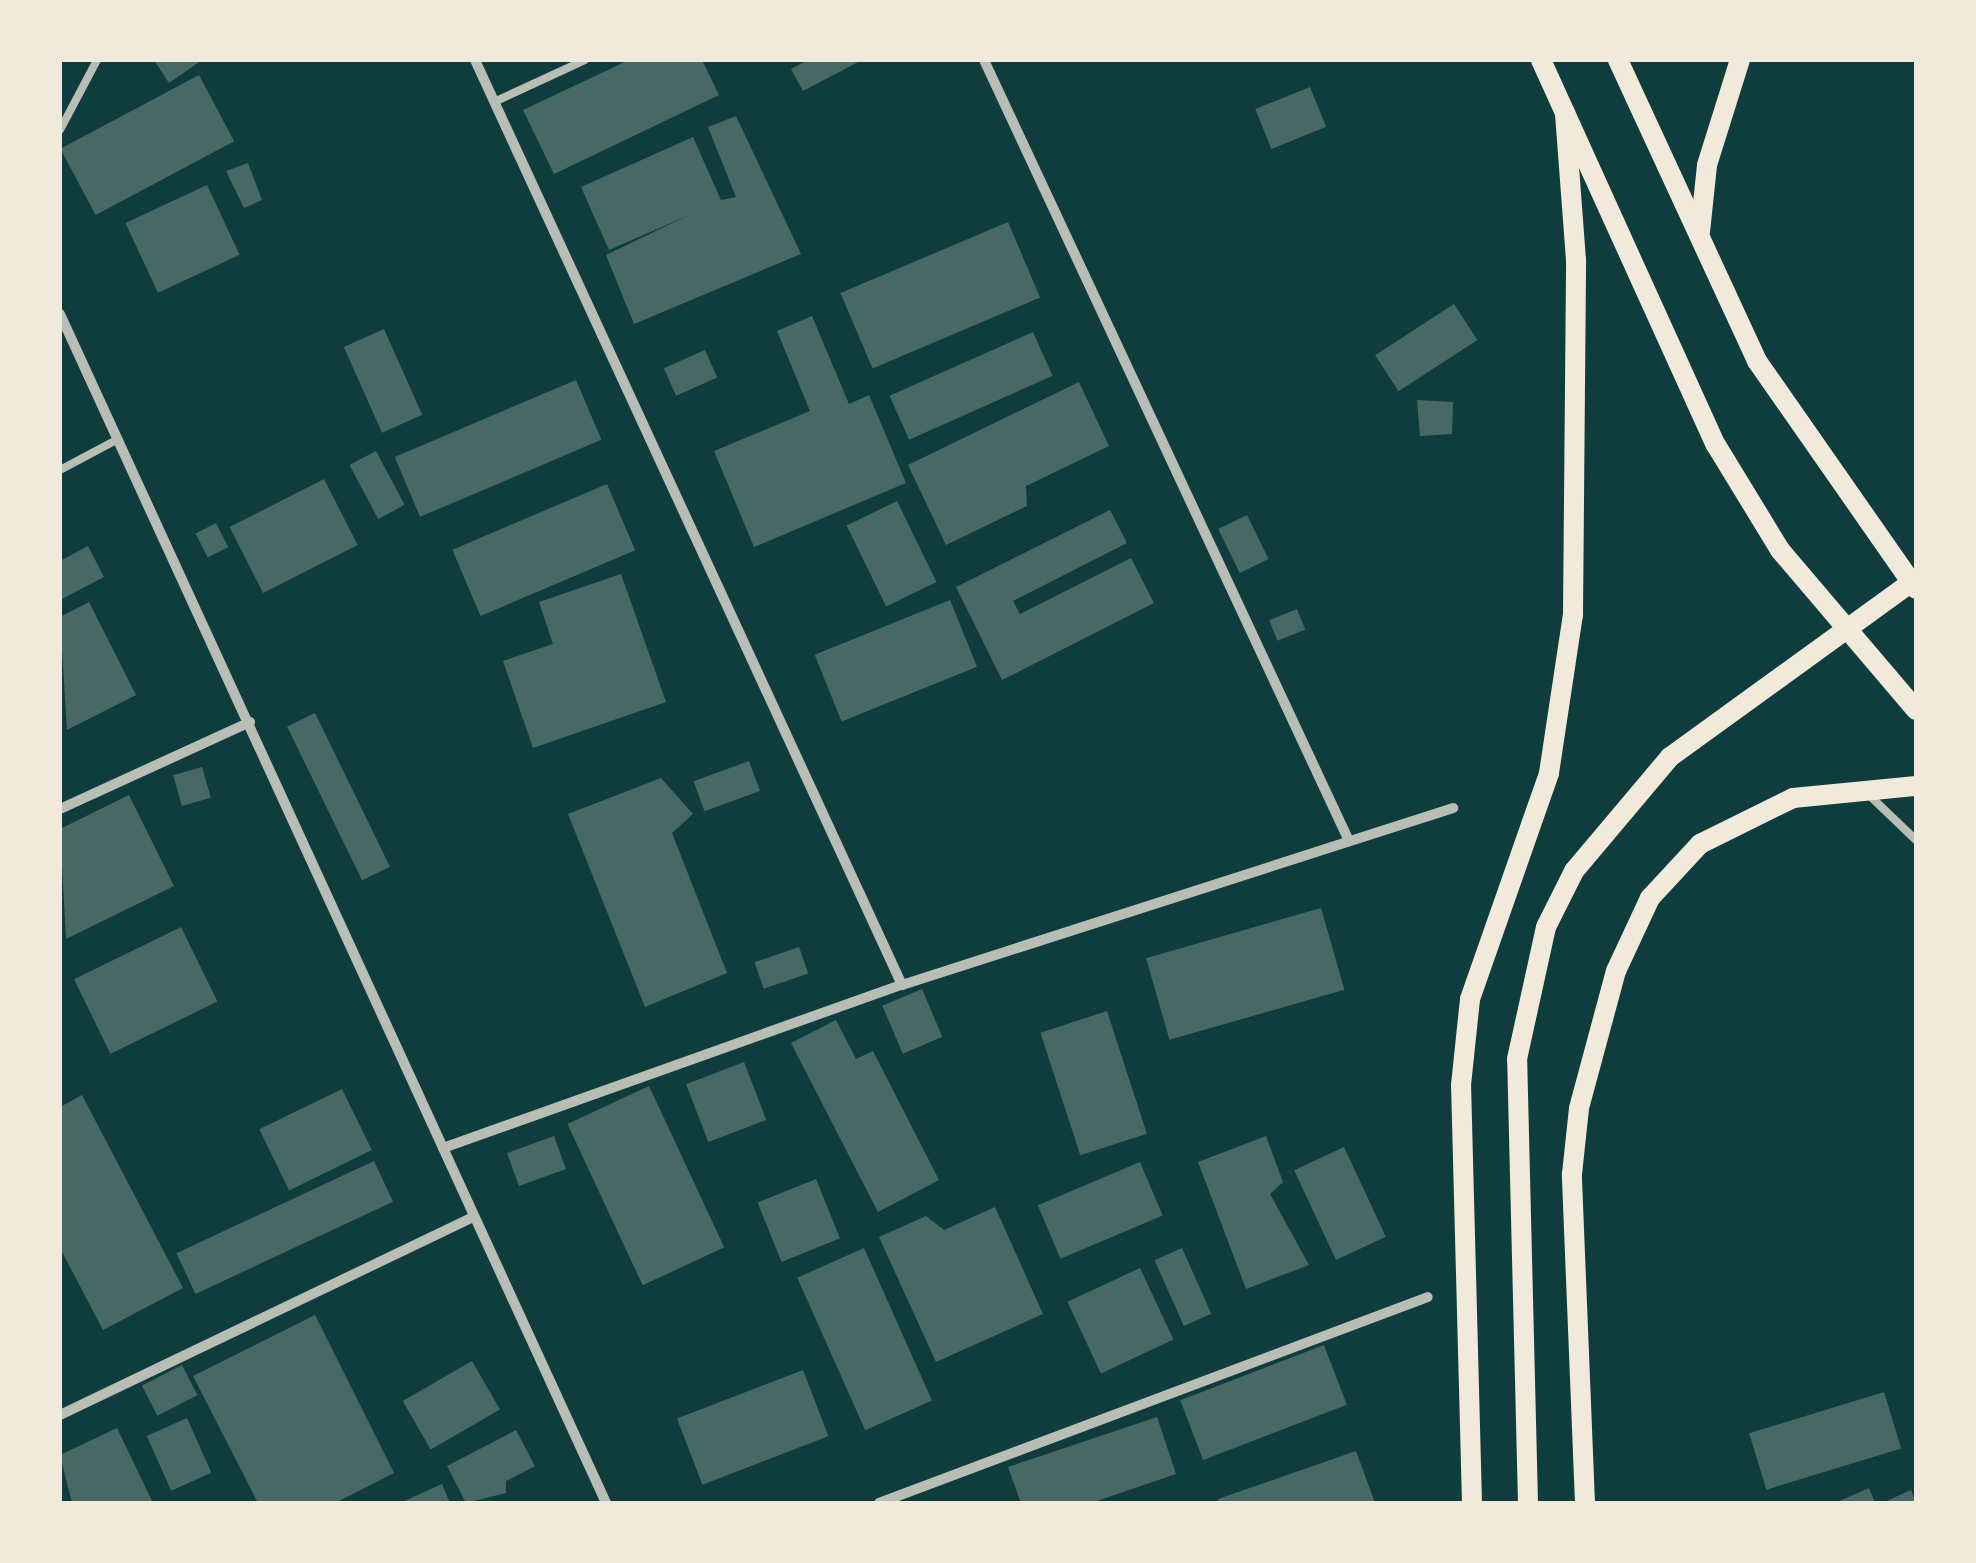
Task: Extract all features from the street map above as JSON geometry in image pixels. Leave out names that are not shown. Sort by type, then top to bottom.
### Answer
[{"type":"main road","points":[[1541,60],[1716,445],[1780,550],[1916,710]]},
{"type":"main road","points":[[1618,60],[1756,361],[1916,589]]},
{"type":"main road","points":[[1700,234],[1707,165],[1740,60]]},
{"type":"main road","points":[[1472,1503],[1462,1085],[1470,999],[1549,773],[1574,615],[1576,260],[1565,112]]},
{"type":"main road","points":[[1528,1503],[1516,1151],[1525,992],[1574,870],[1670,757],[1916,579]]},
{"type":"main road","points":[[1584,1503],[1572,1174],[1578,1108],[1616,970],[1650,898],[1700,844],[1793,798],[1860,785],[1916,786]]},
{"type":"street","points":[[475,60],[902,986]]},
{"type":"street","points":[[984,60],[1349,841]]},
{"type":"street","points":[[60,314],[606,1503]]},
{"type":"street","points":[[60,809],[250,722]]},
{"type":"street","points":[[443,1148],[902,986],[1453,808]]},
{"type":"street","points":[[60,1415],[472,1218]]},
{"type":"street","points":[[879,1503],[1428,1297]]},
{"type":"lane","points":[[60,130],[97,60]]},
{"type":"lane","points":[[494,102],[584,60]]},
{"type":"lane","points":[[60,470],[118,439]]},
{"type":"lane","points":[[1860,785],[1916,840]]},
{"type":"building","points":[[154,60],[202,60],[169,83]]},
{"type":"building","points":[[629,60],[702,60],[719,95],[554,174],[523,110]]},
{"type":"building","points":[[808,60],[862,60],[803,91],[791,69]]},
{"type":"building","points":[[199,75],[234,141],[96,215],[60,149]]},
{"type":"building","points":[[1310,87],[1326,127],[1271,149],[1255,109]]},
{"type":"building","points":[[736,116],[801,254],[634,324],[606,255],[689,215],[609,250],[581,187],[693,137],[721,200],[736,197],[708,127]]},
{"type":"building","points":[[248,163],[262,200],[244,208],[226,171]]},
{"type":"building","points":[[207,185],[240,255],[158,293],[125,223]]},
{"type":"building","points":[[1008,222],[1040,297],[873,369],[840,293]]},
{"type":"building","points":[[1454,304],[1477,340],[1399,391],[1375,355]]},
{"type":"building","points":[[812,316],[849,404],[869,395],[906,483],[754,547],[714,451],[810,411],[777,331]]},
{"type":"building","points":[[384,329],[422,415],[382,433],[344,347]]},
{"type":"building","points":[[1033,332],[1053,376],[909,440],[890,396]]},
{"type":"building","points":[[705,350],[717,377],[676,396],[664,368]]},
{"type":"building","points":[[576,380],[601,440],[420,517],[395,457]]},
{"type":"building","points":[[1079,382],[1109,446],[1026,486],[1027,506],[946,545],[908,465]]},
{"type":"building","points":[[1417,400],[1453,402],[1452,434],[1420,436]]},
{"type":"building","points":[[376,451],[405,505],[378,519],[350,465]]},
{"type":"building","points":[[324,479],[358,545],[263,593],[230,527]]},
{"type":"building","points":[[607,484],[635,550],[480,616],[452,550]]},
{"type":"building","points":[[897,501],[936,582],[886,606],[847,526]]},
{"type":"building","points":[[1110,510],[1127,543],[1013,601],[1020,614],[1131,558],[1154,603],[1002,680],[956,587]]},
{"type":"building","points":[[1247,515],[1268,559],[1240,573],[1218,529]]},
{"type":"building","points":[[216,523],[228,547],[208,557],[196,533]]},
{"type":"building","points":[[88,546],[104,577],[60,600],[60,561]]},
{"type":"building","points":[[621,574],[666,702],[533,748],[503,661],[553,644],[539,602]]},
{"type":"building","points":[[950,600],[977,667],[842,721],[815,655]]},
{"type":"building","points":[[89,602],[136,695],[67,730],[60,617]]},
{"type":"building","points":[[1297,609],[1305,629],[1277,641],[1269,620]]},
{"type":"building","points":[[315,713],[390,867],[362,880],[287,727]]},
{"type":"building","points":[[749,761],[760,791],[705,811],[694,781]]},
{"type":"building","points":[[202,767],[211,798],[182,806],[173,775]]},
{"type":"building","points":[[661,778],[693,814],[672,833],[727,973],[645,1007],[568,814]]},
{"type":"building","points":[[129,795],[174,886],[66,939],[60,829]]},
{"type":"building","points":[[1321,908],[1344,990],[1169,1040],[1146,958]]},
{"type":"building","points":[[181,927],[217,1002],[110,1054],[74,979]]},
{"type":"building","points":[[799,947],[808,973],[764,989],[755,962]]},
{"type":"building","points":[[922,989],[942,1037],[903,1054],[882,1006]]},
{"type":"building","points":[[1107,1011],[1147,1134],[1080,1155],[1040,1033]]},
{"type":"building","points":[[836,1020],[856,1059],[873,1051],[939,1180],[878,1212],[791,1043]]},
{"type":"building","points":[[744,1062],[766,1120],[708,1142],[686,1084]]},
{"type":"building","points":[[649,1086],[724,1247],[643,1285],[567,1124]]},
{"type":"building","points":[[342,1089],[372,1150],[289,1190],[259,1129]]},
{"type":"building","points":[[82,1095],[183,1288],[103,1330],[60,1248],[60,1107]]},
{"type":"building","points":[[554,1136],[566,1169],[519,1186],[507,1153]]},
{"type":"building","points":[[1266,1136],[1283,1182],[1270,1194],[1309,1265],[1246,1289],[1198,1162]]},
{"type":"building","points":[[1344,1147],[1386,1237],[1336,1260],[1294,1170]]},
{"type":"building","points":[[374,1161],[393,1202],[195,1294],[176,1253]]},
{"type":"building","points":[[1140,1162],[1163,1215],[1060,1259],[1038,1205]]},
{"type":"building","points":[[816,1179],[840,1238],[782,1262],[758,1203]]},
{"type":"building","points":[[995,1207],[1043,1314],[936,1362],[879,1237],[926,1216],[944,1230]]},
{"type":"building","points":[[864,1248],[932,1401],[865,1430],[797,1278]]},
{"type":"building","points":[[1182,1248],[1211,1314],[1184,1326],[1155,1260]]},
{"type":"building","points":[[1140,1268],[1173,1340],[1101,1373],[1067,1302]]},
{"type":"building","points":[[315,1315],[394,1473],[335,1503],[258,1503],[193,1376]]},
{"type":"building","points":[[1324,1345],[1347,1405],[1203,1460],[1180,1400]]},
{"type":"building","points":[[472,1361],[500,1409],[431,1449],[403,1401]]},
{"type":"building","points":[[182,1365],[197,1395],[157,1416],[142,1385]]},
{"type":"building","points":[[803,1370],[828,1436],[702,1485],[677,1418]]},
{"type":"building","points":[[1884,1392],[1901,1448],[1766,1490],[1749,1433]]},
{"type":"building","points":[[1157,1417],[1176,1474],[1091,1503],[1021,1503],[1008,1467]]},
{"type":"building","points":[[187,1418],[211,1473],[171,1491],[147,1436]]},
{"type":"building","points":[[117,1428],[153,1503],[72,1503],[60,1455]]},
{"type":"building","points":[[516,1430],[535,1466],[506,1481],[506,1493],[466,1503],[447,1466]]},
{"type":"building","points":[[1356,1451],[1375,1503],[1219,1503],[1218,1499]]},
{"type":"building","points":[[442,1484],[450,1503],[400,1503]]},
{"type":"building","points":[[1869,1488],[1875,1503],[1835,1503]]},
{"type":"building","points":[[1911,1490],[1916,1503],[1882,1503]]}]
